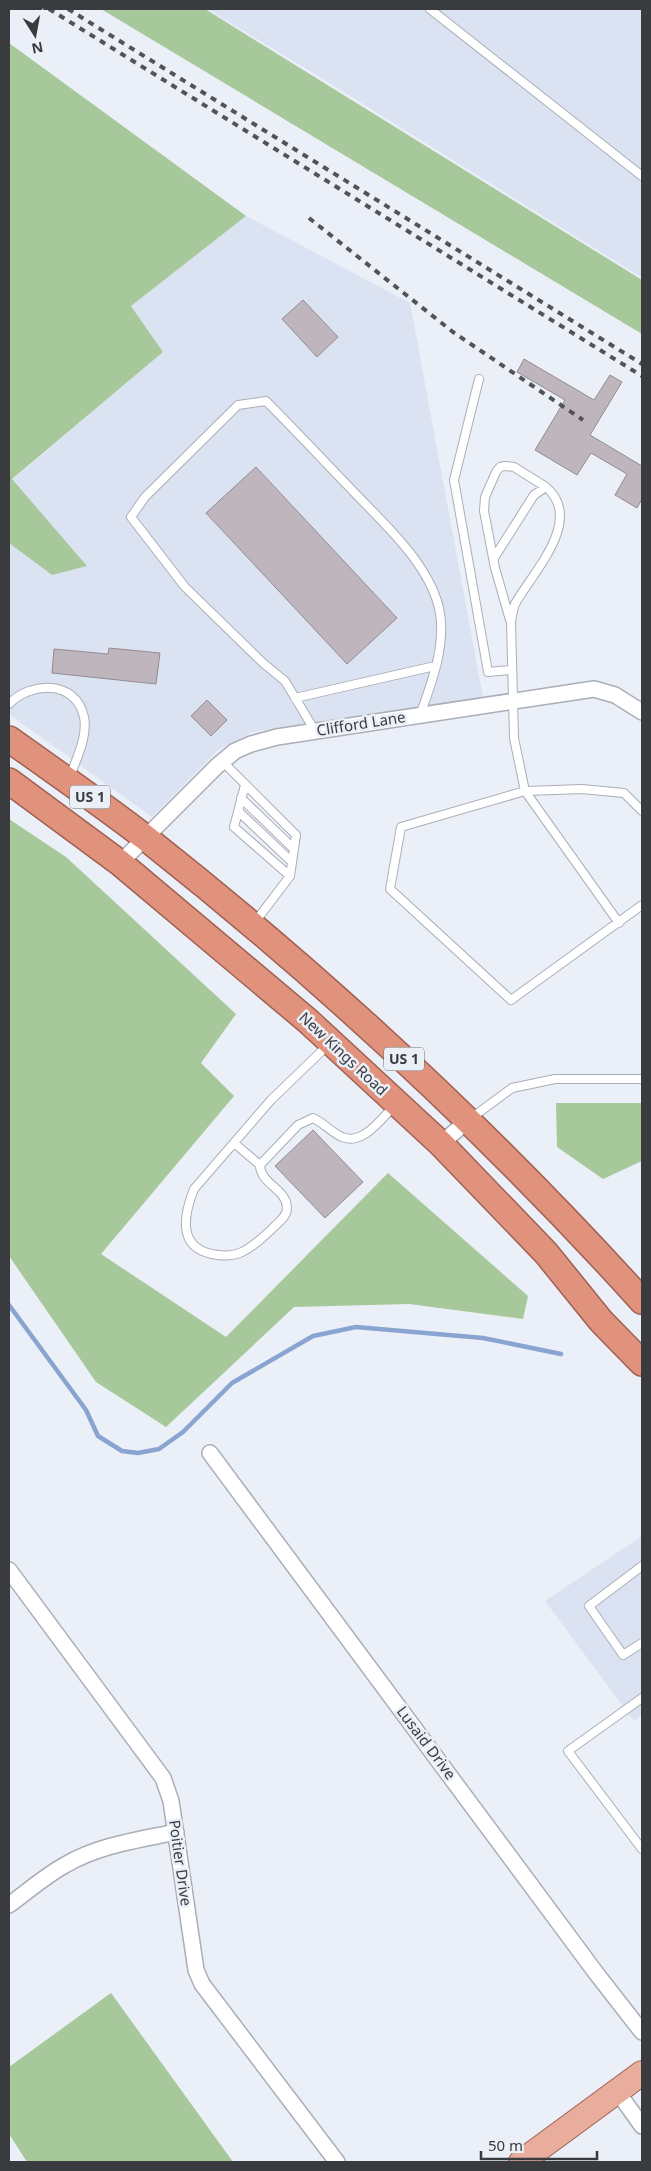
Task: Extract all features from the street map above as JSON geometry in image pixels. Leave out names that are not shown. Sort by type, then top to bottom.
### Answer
[{"type":"highway","name":"US 1","points":[[9,739],[145,838],[252,926],[387,1043],[468,1120],[588,1242],[642,1301]]},
{"type":"highway","name":"New Kings Road","points":[[9,782],[120,863],[330,1042],[441,1144],[546,1253],[601,1320],[642,1363]]},
{"type":"main road","points":[[521,2162],[642,2073]]},
{"type":"street","name":"Clifford Lane","points":[[120,863],[235,751],[251,744],[512,700],[594,689],[615,695],[642,712]]},
{"type":"street","points":[[441,1144],[468,1120]]},
{"type":"street","name":"Lusaid Drive","points":[[210,1453],[584,1957],[642,2032]]},
{"type":"street","name":"Poitier Drive","points":[[9,1570],[163,1778],[171,1801],[192,1953],[202,1984],[337,2162]]},
{"type":"street","points":[[9,1905],[64,1865],[88,1853],[114,1844],[176,1832]]},
{"type":"street","points":[[617,2091],[642,2126]]},
{"type":"lane","points":[[430,9],[642,176]]},
{"type":"lane","points":[[479,379],[454,480],[488,672],[511,670]]},
{"type":"lane","points":[[315,732],[285,680],[263,663],[185,587],[131,517],[145,497],[238,405],[266,401],[402,542],[428,582],[438,607],[441,633],[435,666],[420,716]]},
{"type":"lane","points":[[511,622],[484,511],[485,497],[500,467],[514,467],[546,488],[555,495],[560,508],[554,544],[514,606],[511,622],[514,738],[525,792],[619,922]]},
{"type":"lane","points":[[494,558],[534,495],[546,488]]},
{"type":"lane","points":[[295,698],[435,666]]},
{"type":"lane","points":[[9,704],[24,691],[50,687],[71,696],[80,706],[84,718],[83,738],[68,782]]},
{"type":"lane","points":[[223,762],[296,835],[290,876],[252,926]]},
{"type":"lane","points":[[245,785],[234,827],[290,876]]},
{"type":"lane","points":[[642,811],[624,793],[582,789],[525,792],[401,827],[390,889],[511,1000],[642,905]]},
{"type":"lane","points":[[241,798],[294,849]]},
{"type":"lane","points":[[238,811],[292,862]]},
{"type":"lane","points":[[234,1143],[260,1165],[262,1177],[283,1196],[287,1207],[285,1216],[257,1243],[240,1253],[220,1256],[205,1252],[190,1242],[185,1224],[188,1204],[194,1189],[234,1143],[272,1100],[330,1042]]},
{"type":"lane","points":[[468,1120],[512,1088],[555,1079],[642,1079]]},
{"type":"lane","points":[[260,1165],[305,1120],[313,1118],[323,1122],[342,1137],[355,1139],[366,1134],[397,1104]]},
{"type":"lane","points":[[642,1566],[588,1606],[623,1656],[642,1643]]},
{"type":"lane","points":[[642,1698],[568,1751],[642,1850]]},
{"type":"shaded area","points":[[207,9],[642,9],[642,278],[315,74]]},
{"type":"shaded area","points":[[246,216],[410,303],[483,697],[252,732],[218,750],[152,817],[9,714],[9,543],[52,575],[87,566],[12,480],[163,352],[131,306]]},
{"type":"shaded area","points":[[642,1536],[642,1715],[634,1721],[545,1601]]},
{"type":"green space","points":[[101,9],[205,9],[642,280],[642,334]]},
{"type":"green space","points":[[9,43],[246,216],[131,306],[163,352],[12,479],[87,566],[52,575],[9,543]]},
{"type":"green space","points":[[9,819],[66,857],[236,1014],[201,1063],[234,1096],[101,1254],[226,1337],[388,1173],[528,1296],[523,1319],[409,1304],[294,1307],[166,1427],[96,1382],[9,1256]]},
{"type":"green space","points":[[556,1103],[642,1103],[642,1161],[603,1179],[557,1147]]},
{"type":"green space","points":[[111,1993],[233,2162],[27,2162],[9,2134],[9,2067]]},
{"type":"building","points":[[303,300],[338,337],[317,357],[282,319]]},
{"type":"building","points":[[524,359],[594,400],[610,375],[622,382],[590,435],[642,466],[642,499],[637,508],[615,495],[627,474],[591,453],[577,475],[535,450],[565,400],[517,372]]},
{"type":"building","points":[[256,467],[397,618],[347,664],[206,513]]},
{"type":"building","points":[[109,648],[160,653],[156,684],[52,673],[54,649],[108,654]]},
{"type":"building","points":[[207,700],[227,720],[211,736],[191,716]]},
{"type":"building","points":[[313,1130],[363,1182],[325,1218],[275,1166]]},
{"type":"waterway","points":[[9,1305],[86,1410],[98,1436],[122,1451],[138,1453],[159,1449],[183,1432],[232,1383],[313,1336],[356,1327],[483,1338],[561,1354]]},
{"type":"railway","points":[[49,9],[642,376]]},
{"type":"railway","points":[[68,9],[642,364]]},
{"type":"railway","points":[[309,218],[453,332],[583,420]]}]
